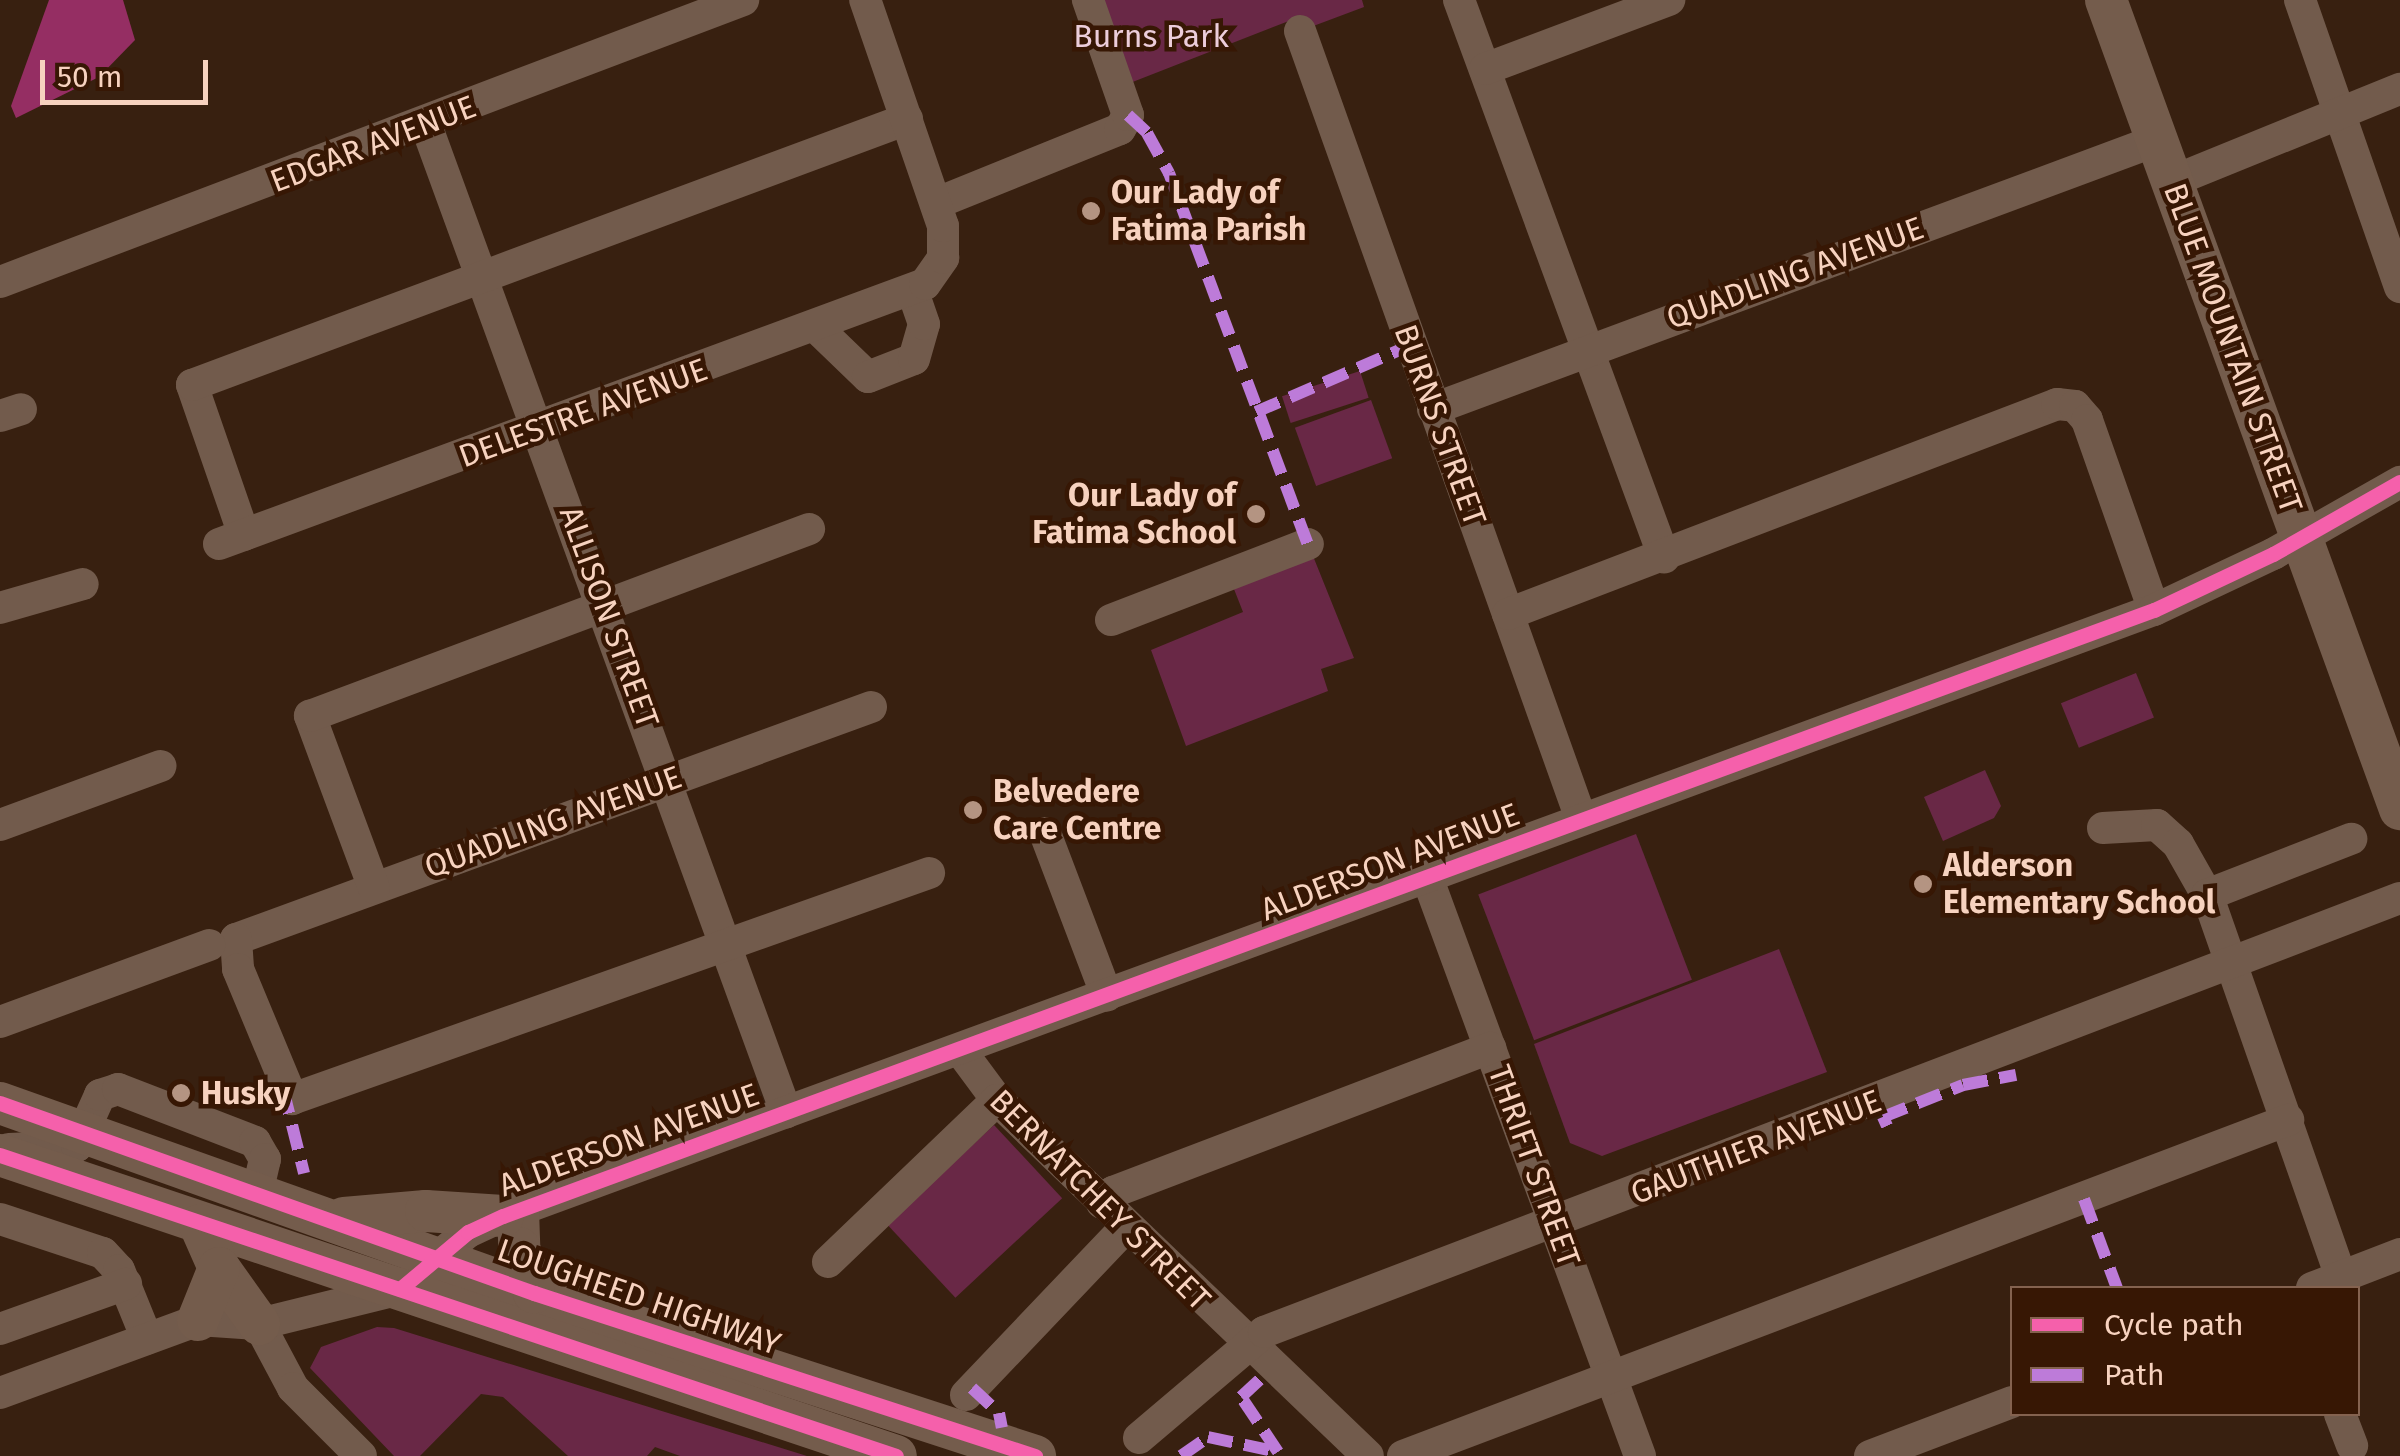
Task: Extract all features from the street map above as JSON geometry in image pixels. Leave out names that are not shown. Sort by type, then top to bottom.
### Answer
[{"type":"main road","name":"BLUE MOUNTAIN STREET","points":[[2106,0],[2400,809]]},
{"type":"main road","name":"LOUGHEED HIGHWAY","points":[[3,1097],[82,1135],[322,1220],[1036,1456]]},
{"type":"main road","name":"LOUGHEED HIGHWAY","points":[[0,1152],[200,1225],[896,1456]]},
{"type":"main road","points":[[322,1220],[426,1212],[511,1213],[534,1293]]},
{"type":"main road","points":[[200,1225],[220,1268],[260,1324]]},
{"type":"main road","points":[[198,1320],[220,1268]]},
{"type":"street","name":"EDGAR AVENUE","points":[[0,282],[426,125],[743,0]]},
{"type":"street","points":[[865,0],[937,202],[1110,136],[1128,116],[1088,0]]},
{"type":"street","points":[[1459,0],[1664,557]]},
{"type":"street","points":[[1486,70],[1669,0]]},
{"type":"street","points":[[2300,0],[2336,114],[2400,288]]},
{"type":"street","name":"BURNS STREET","points":[[1300,31],[1581,819]]},
{"type":"street","points":[[2173,181],[2400,90]]},
{"type":"street","points":[[485,279],[908,119]]},
{"type":"street","name":"ALLISON STREET","points":[[426,125],[606,606],[786,1112]]},
{"type":"street","name":"QUADLING AVENUE","points":[[1433,409],[2158,140]]},
{"type":"street","name":"DELESTRE AVENUE","points":[[485,279],[192,386],[232,539],[912,290],[940,269],[944,243],[937,202]]},
{"type":"street","points":[[816,327],[868,376],[914,359],[924,324],[912,290]]},
{"type":"street","points":[[1508,614],[2058,404],[2076,406],[2087,420],[2154,610]]},
{"type":"street","name":"ALDERSON AVENUE","points":[[0,1394],[198,1320],[260,1324],[400,1289],[468,1232],[511,1213],[2154,610],[2302,537],[2400,482]]},
{"type":"street","points":[[374,888],[310,716],[809,529]]},
{"type":"street","points":[[1111,620],[1308,544]]},
{"type":"street","points":[[0,608],[83,584]]},
{"type":"street","name":"QUADLING AVENUE","points":[[222,942],[871,707]]},
{"type":"street","points":[[0,825],[160,766]]},
{"type":"street","points":[[2104,828],[2157,826],[2178,844],[2208,895],[2230,967],[2288,1120],[2326,1283],[2400,1254]]},
{"type":"street","points":[[1046,833],[1106,996]]},
{"type":"street","points":[[2208,895],[2351,839]]},
{"type":"street","points":[[0,1022],[222,942],[238,969],[292,1099],[929,873]]},
{"type":"street","name":"THRIFT STREET","points":[[1426,877],[1640,1456]]},
{"type":"street","name":"GAUTHIER AVENUE","points":[[1139,1438],[1264,1332],[2230,967],[2400,898]]},
{"type":"street","points":[[1102,1203],[1113,1192],[1490,1048]]},
{"type":"street","name":"BERNATCHEY STREET","points":[[960,1050],[998,1100],[1247,1346],[1368,1456]]},
{"type":"street","points":[[828,1262],[998,1100]]},
{"type":"street","points":[[1403,1456],[1612,1380],[2288,1120]]},
{"type":"street","points":[[0,1152],[66,1150],[82,1135]]},
{"type":"street","points":[[0,1219],[103,1253],[126,1284],[147,1340]]},
{"type":"street","points":[[966,1395],[1126,1227]]},
{"type":"street","points":[[0,1329],[126,1284]]},
{"type":"street","points":[[260,1324],[306,1404],[361,1456]]},
{"type":"street","points":[[1870,1456],[2010,1403]]},
{"type":"street","points":[[2341,1416],[2352,1446]]},
{"type":"green space","name":"Burns Park","points":[[1100,0],[1362,0],[1364,7],[1300,31],[1294,19],[1130,83]]},
{"type":"green space","points":[[1360,371],[1369,398],[1291,423],[1282,396]]},
{"type":"green space","points":[[1371,400],[1392,458],[1316,486],[1295,428]]},
{"type":"green space","points":[[1313,556],[1354,658],[1321,669],[1328,691],[1186,746],[1151,650],[1243,612],[1232,584]]},
{"type":"green space","points":[[2136,673],[2154,718],[2079,748],[2061,703]]},
{"type":"green space","points":[[1985,770],[2001,806],[1994,818],[1943,841],[1924,797]]},
{"type":"green space","points":[[1636,834],[1692,980],[1534,1040],[1478,895]]},
{"type":"green space","points":[[1779,949],[1827,1072],[1602,1156],[1570,1143],[1534,1044]]},
{"type":"green space","points":[[994,1125],[1062,1198],[955,1298],[887,1225]]},
{"type":"green space","points":[[377,1327],[394,1328],[807,1456],[680,1456],[655,1447],[647,1456],[568,1456],[503,1397],[481,1394],[420,1456],[394,1456],[310,1368],[321,1347]]},
{"type":"shaded area","points":[[49,0],[123,0],[135,40],[99,77],[16,118],[11,106]]},
{"type":"marked path","points":[[1128,115],[1147,133],[1169,173],[1308,544]]},
{"type":"marked path","points":[[1256,412],[1411,345]]},
{"type":"marked path","points":[[1887,1126],[1883,1117],[1963,1085],[2016,1075]]},
{"type":"marked path","points":[[283,1089],[304,1173]]},
{"type":"marked path","points":[[2084,1199],[2116,1286]]},
{"type":"marked path","points":[[1181,1456],[1208,1437],[1278,1452],[1241,1397],[1266,1374]]},
{"type":"marked path","points":[[972,1388],[999,1413],[1002,1428]]},
{"type":"cycle path","points":[[400,1289],[468,1232],[503,1216],[2154,610],[2273,554],[2400,482]]},
{"type":"cycle path","points":[[0,1103],[534,1293],[1035,1456]]},
{"type":"cycle path","points":[[0,1155],[896,1456]]},
{"type":"place","name":"Our Lady of Fatima Parish","points":[[1091,211]]},
{"type":"place","name":"Our Lady of Fatima School","points":[[1256,514]]},
{"type":"place","name":"Belvedere Care Centre","points":[[973,810]]},
{"type":"place","name":"Alderson Elementary School","points":[[1923,884]]},
{"type":"place","name":"Husky","points":[[181,1093]]}]
